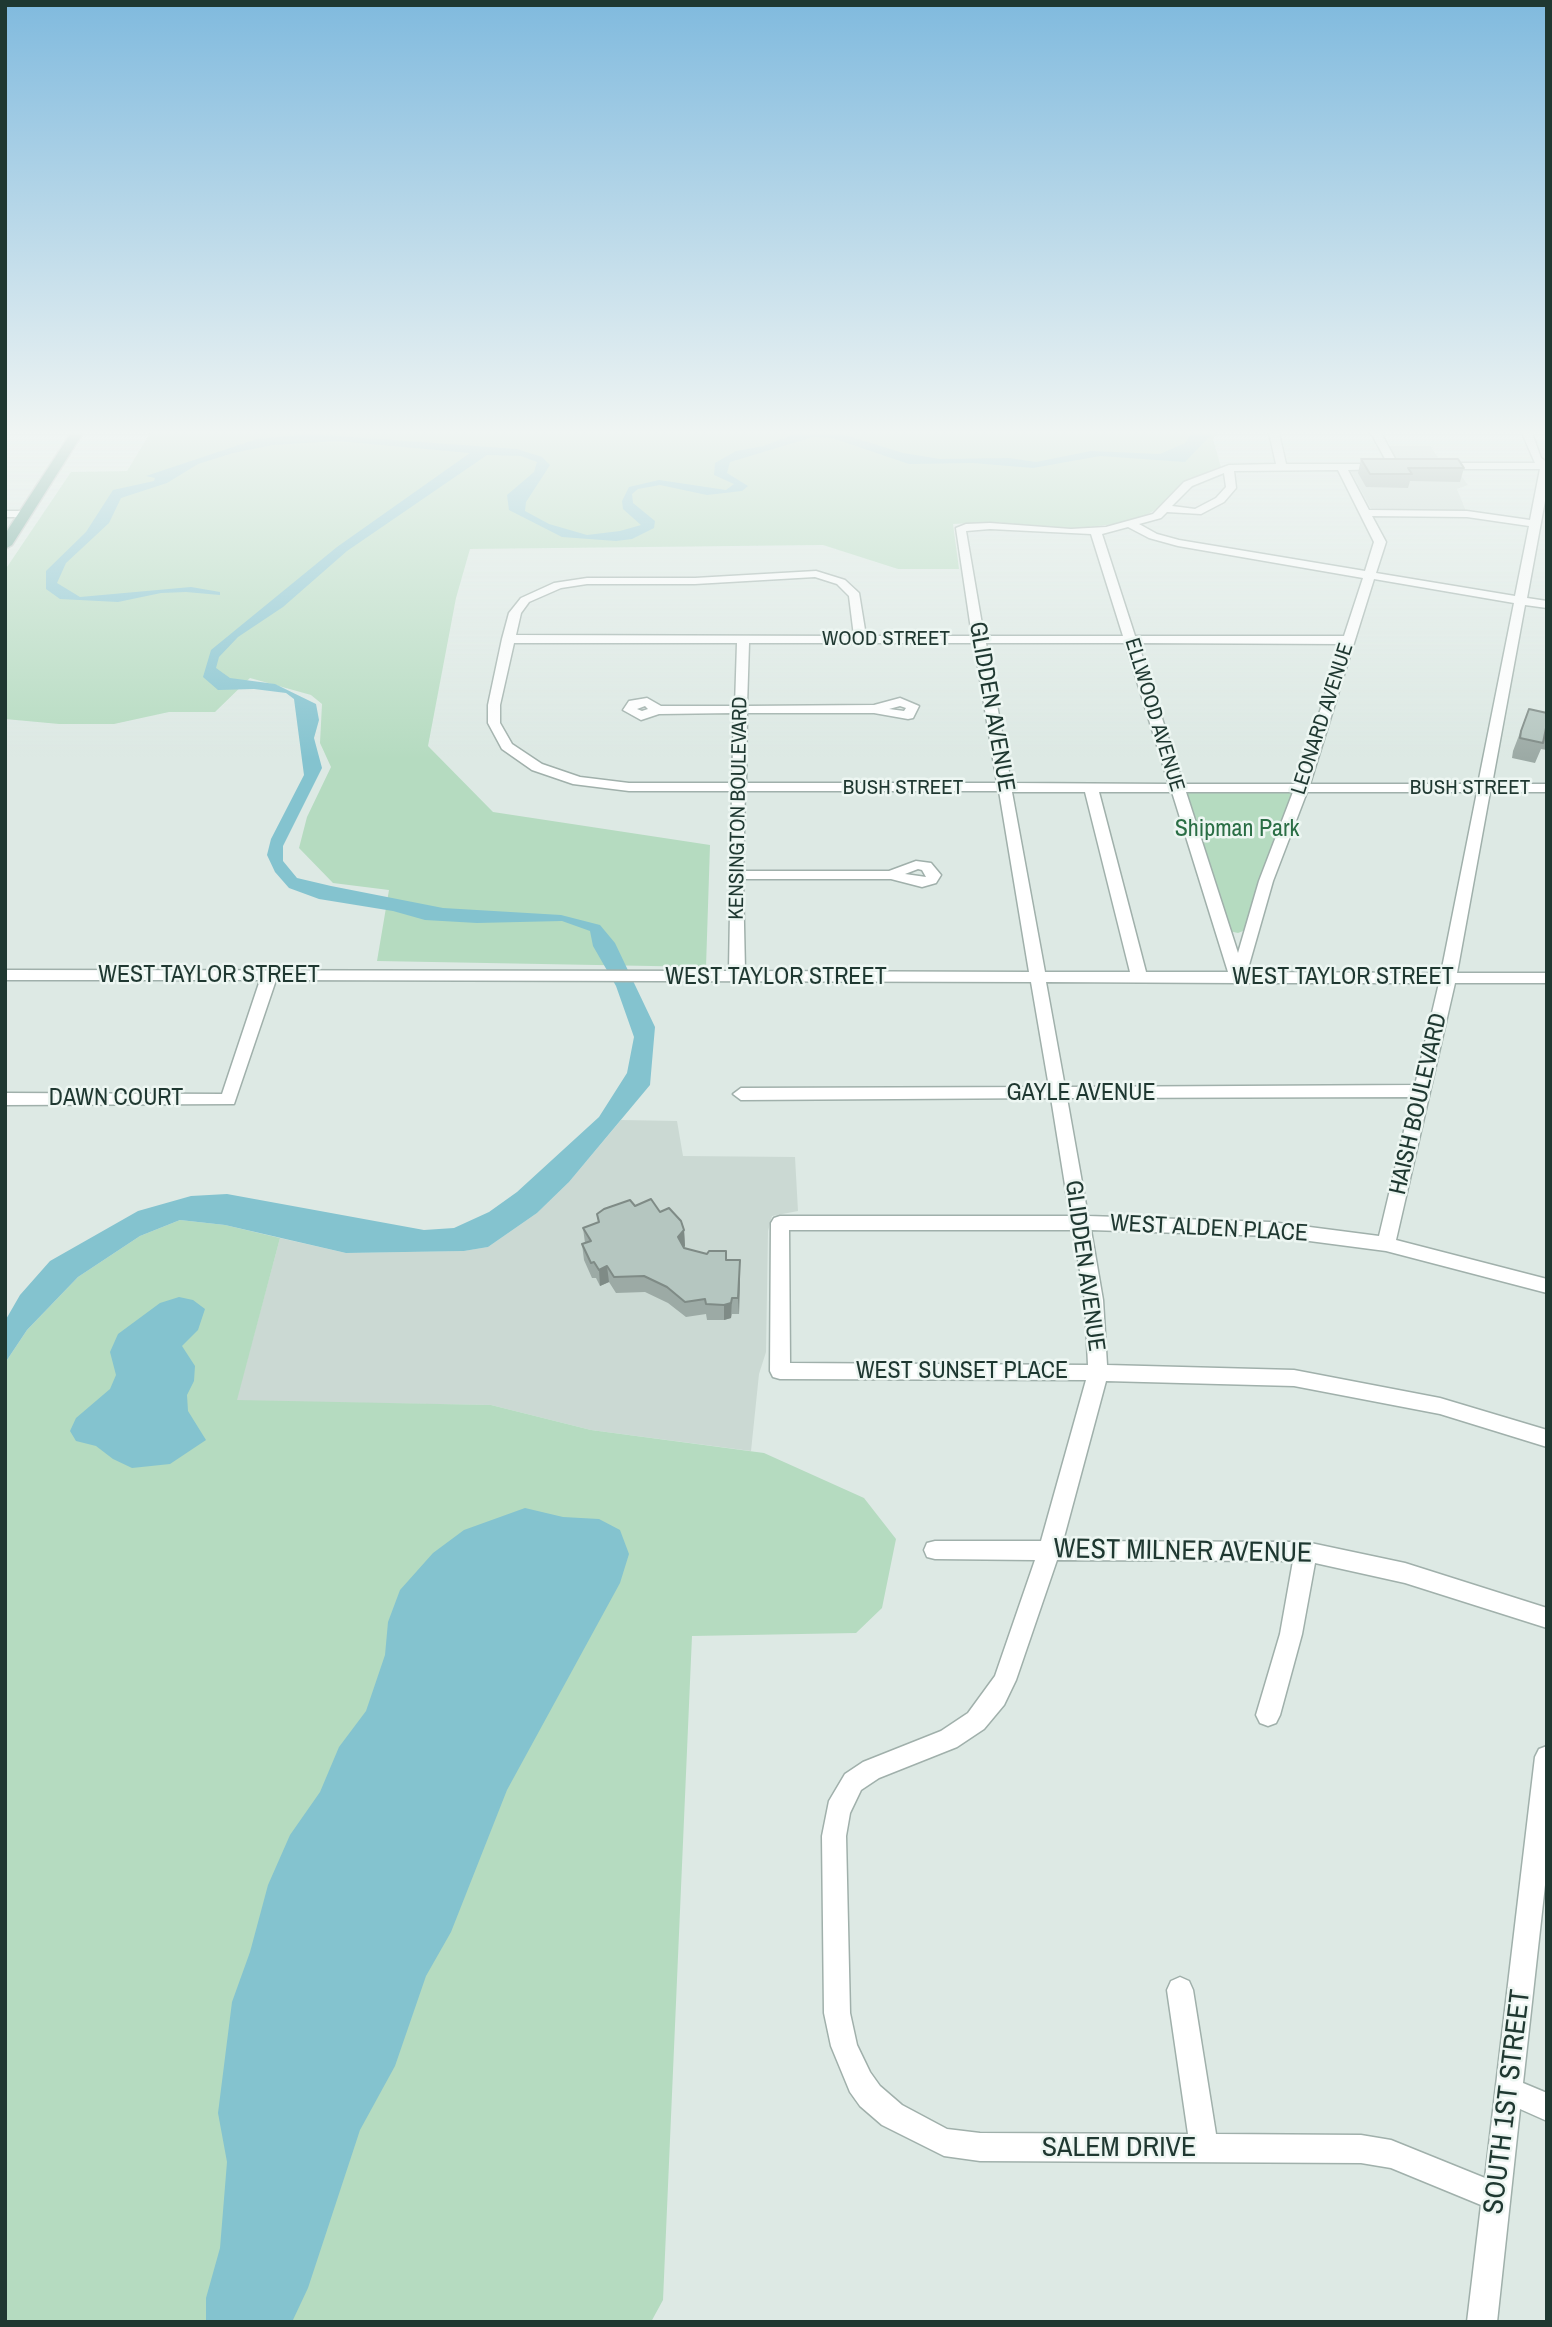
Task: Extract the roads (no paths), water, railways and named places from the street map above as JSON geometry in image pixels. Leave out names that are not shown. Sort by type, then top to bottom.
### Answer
[{"type":"street","name":"GLIDDEN AVENUE","points":[[835,1980],[834,1836],[843,1798],[853,1783],[872,1770],[949,1739],[984,1714],[1005,1680],[1050,1549],[1098,1373],[1094,1300],[961,542]]},
{"type":"street","name":"ELLWOOD AVENUE","points":[[1099,542],[1238,978]]},
{"type":"street","points":[[1173,542],[1547,606]]},
{"type":"street","name":"LEONARD AVENUE","points":[[1238,978],[1266,881],[1302,787],[1380,542]]},
{"type":"street","name":"HAISH BOULEVARD","points":[[1386,1244],[1448,978],[1531,542]]},
{"type":"street","name":"BUSH STREET","points":[[860,639],[853,591],[829,578],[799,573],[718,580],[594,580],[558,585],[538,592],[521,604],[515,613],[493,710],[494,723],[507,746],[528,762],[570,779],[607,785],[1547,788]]},
{"type":"street","name":"WOOD STREET","points":[[508,639],[1348,640]]},
{"type":"street","name":"KENSINGTON BOULEVARD","points":[[737,978],[736,876],[743,639]]},
{"type":"street","points":[[658,710],[874,709]]},
{"type":"street","points":[[1091,788],[1139,977]]},
{"type":"street","points":[[736,876],[891,875]]},
{"type":"street","name":"WEST TAYLOR STREET","points":[[5,975],[1547,978]]},
{"type":"street","name":"DAWN COURT","points":[[5,1099],[228,1100],[269,977]]},
{"type":"street","name":"GAYLE AVENUE","points":[[741,1094],[1421,1091]]},
{"type":"street","name":"WEST ALDEN PLACE","points":[[780,1223],[1227,1226],[1386,1244],[1547,1286]]},
{"type":"street","name":"WEST SUNSET PLACE","points":[[780,1223],[780,1371],[1250,1375],[1326,1382],[1440,1406],[1547,1439]]},
{"type":"street","name":"WEST MILNER AVENUE","points":[[935,1550],[1306,1552],[1405,1573],[1547,1618]]},
{"type":"street","points":[[1268,1715],[1291,1634],[1306,1552]]},
{"type":"street","name":"SOUTH 1ST STREET","points":[[1482,2322],[1543,1832],[1547,1757]]},
{"type":"street","name":"SALEM DRIVE","points":[[835,1980],[837,2012],[844,2046],[860,2082],[879,2105],[925,2134],[944,2142],[980,2147],[1376,2150],[1496,2197]]},
{"type":"street","points":[[1180,1990],[1204,2149]]},
{"type":"street","points":[[1509,2091],[1547,2107]]},
{"type":"water","points":[[76,542],[89,542],[66,563],[57,583],[80,597],[191,587],[220,592],[220,595],[161,593],[118,602],[60,599],[46,589],[46,571]]},
{"type":"water","points":[[345,542],[361,542],[283,607],[238,637],[219,657],[216,668],[230,678],[275,684],[316,704],[319,720],[314,738],[322,768],[283,846],[283,861],[297,878],[331,886],[443,908],[561,915],[600,925],[615,943],[655,1027],[650,1085],[569,1182],[537,1213],[488,1247],[464,1251],[346,1253],[225,1225],[180,1220],[140,1236],[78,1277],[27,1330],[5,1363],[5,1321],[20,1295],[50,1261],[138,1211],[191,1196],[227,1194],[424,1230],[454,1228],[489,1212],[517,1192],[599,1117],[627,1073],[634,1037],[616,986],[593,946],[590,931],[562,921],[477,923],[425,920],[393,911],[319,899],[289,888],[275,872],[267,855],[271,839],[304,775],[294,699],[286,693],[254,689],[218,690],[203,677],[211,650]]},
{"type":"water","points":[[179,1297],[193,1300],[205,1309],[198,1330],[182,1346],[195,1366],[194,1381],[187,1395],[188,1411],[206,1440],[170,1464],[132,1468],[113,1459],[96,1446],[76,1441],[70,1431],[76,1418],[110,1389],[116,1375],[110,1352],[118,1334],[160,1303]]},
{"type":"water","points":[[525,1508],[563,1517],[599,1519],[620,1530],[629,1554],[620,1583],[507,1790],[451,1932],[426,1976],[395,2066],[360,2130],[308,2288],[292,2322],[206,2322],[206,2298],[220,2248],[227,2162],[218,2113],[232,2002],[250,1952],[268,1885],[290,1835],[320,1792],[339,1747],[366,1711],[385,1655],[388,1622],[400,1590],[433,1553],[464,1530]]},
{"type":"park label","name":"Shipman Park","points":[[1237,830]]}]
